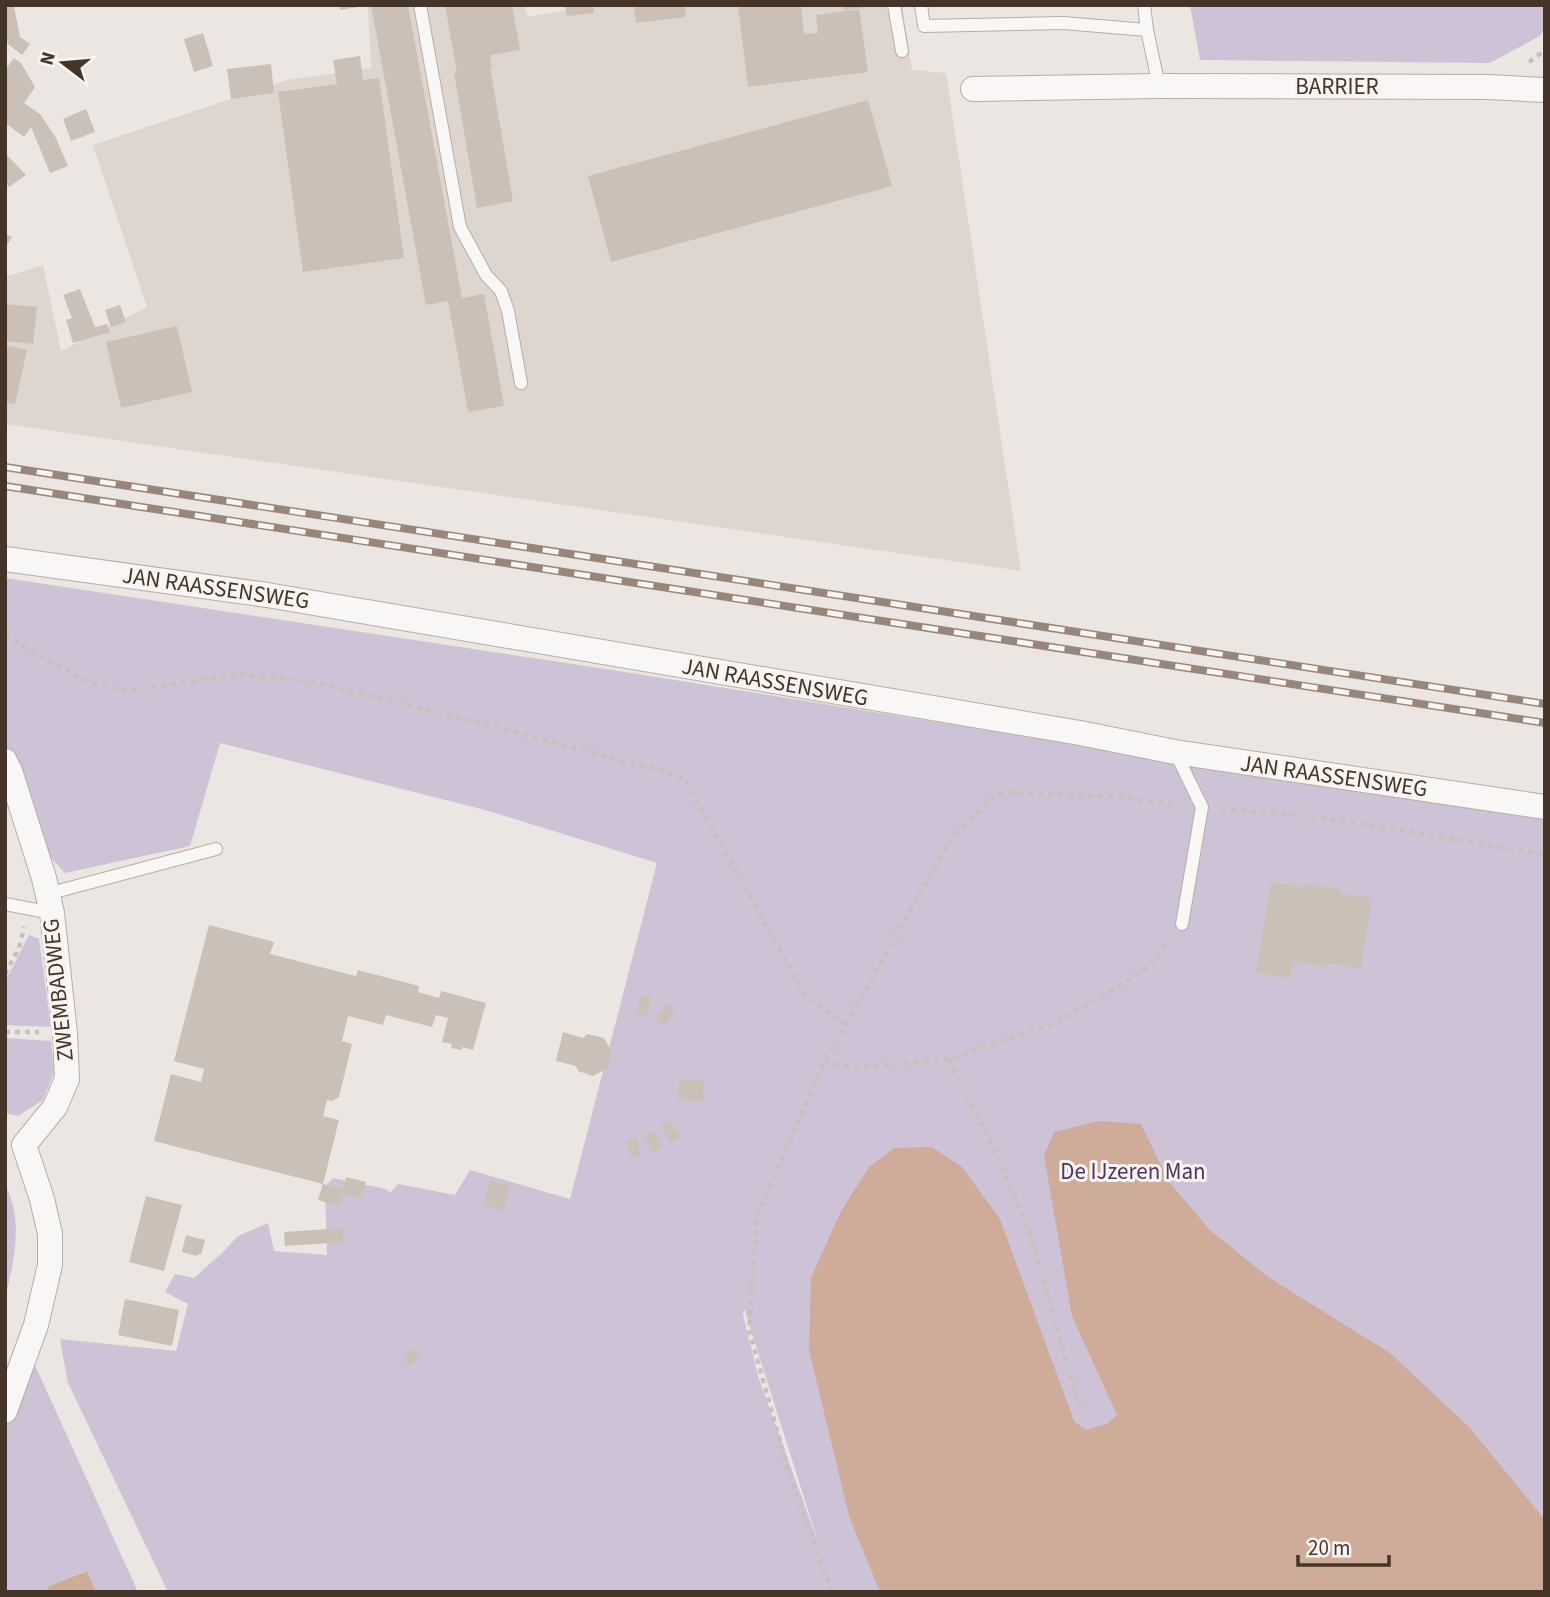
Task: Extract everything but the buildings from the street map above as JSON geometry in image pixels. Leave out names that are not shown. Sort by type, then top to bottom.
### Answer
[{"type":"street","name":"BARRIER","points":[[1514,88],[1545,71]]},
{"type":"street","name":"BARRIER","points":[[972,89],[1159,86],[1545,90]]},
{"type":"street","name":"JAN RAASSENSWEG","points":[[5,559],[267,594],[1080,733],[1175,752],[1545,807]]},
{"type":"street","name":"ZWEMBADWEG","points":[[5,761],[44,878],[42,905],[65,1033],[67,1079],[55,1107],[14,1141],[43,1199],[50,1234],[50,1265],[36,1325],[5,1411]]},
{"type":"lane","points":[[420,5],[460,227],[486,275],[502,291],[521,383]]},
{"type":"lane","points":[[894,5],[902,51]]},
{"type":"lane","points":[[921,5],[924,26],[1063,23],[1147,30]]},
{"type":"lane","points":[[1144,5],[1159,86]]},
{"type":"lane","points":[[1175,752],[1202,807],[1182,924]]},
{"type":"lane","points":[[5,904],[42,905],[216,849]]},
{"type":"path","points":[[5,635],[94,684],[124,691],[238,674],[310,681],[442,713],[650,768],[685,780],[807,998],[847,1024]]},
{"type":"path","points":[[832,1592],[791,1480],[749,1330],[757,1216],[825,1060],[954,835],[998,793],[1110,796],[1319,817],[1545,854]]},
{"type":"path","points":[[5,974],[42,905]]},
{"type":"path","points":[[825,1060],[853,1068],[949,1059],[1058,1022],[1148,968],[1182,924]]},
{"type":"path","points":[[949,1059],[997,1156],[1029,1231],[1080,1409]]},
{"type":"shaded area","points":[[368,5],[524,5],[528,17],[596,5],[902,5],[912,70],[946,73],[1021,571],[5,424],[5,277],[43,265],[61,351],[147,307],[93,145],[287,80],[371,68]]},
{"type":"shaded area","points":[[1099,1121],[1141,1124],[1169,1182],[1210,1230],[1268,1277],[1390,1353],[1470,1428],[1545,1520],[1545,1592],[880,1592],[849,1516],[809,1350],[811,1278],[840,1213],[869,1167],[894,1148],[932,1147],[962,1167],[1000,1219],[1074,1421],[1086,1430],[1107,1424],[1117,1415],[1072,1316],[1044,1156],[1054,1132]]},
{"type":"shaded area","points":[[87,1571],[96,1592],[47,1592],[49,1586]]},
{"type":"green space","points":[[1190,5],[1545,5],[1545,30],[1538,37],[1490,63],[1200,60]]},
{"type":"green space","name":"De IJzeren Man","points":[[5,578],[619,671],[1545,820],[1545,1592],[168,1592],[68,1383],[60,1339],[176,1351],[188,1304],[165,1292],[175,1274],[194,1278],[238,1236],[268,1223],[274,1251],[327,1255],[325,1187],[333,1178],[386,1189],[390,1193],[398,1184],[455,1195],[470,1170],[570,1199],[657,863],[485,810],[220,743],[190,846],[65,873],[51,858],[5,747]],"holes":[[[744,1308],[819,1545],[759,1379],[743,1315]]]},
{"type":"green space","points":[[29,935],[39,939],[51,1027],[5,1025],[5,982]]},
{"type":"green space","points":[[5,1038],[51,1041],[54,1073],[43,1100],[18,1116],[5,1113]]},
{"type":"green space","points":[[5,1185],[14,1212],[16,1241],[5,1298]]},
{"type":"green space","points":[[29,1352],[138,1592],[96,1592],[86,1571],[49,1586],[47,1592],[5,1592],[5,1419]]},
{"type":"railway","points":[[5,467],[1545,704]]},
{"type":"railway","points":[[5,486],[1545,723]]}]
